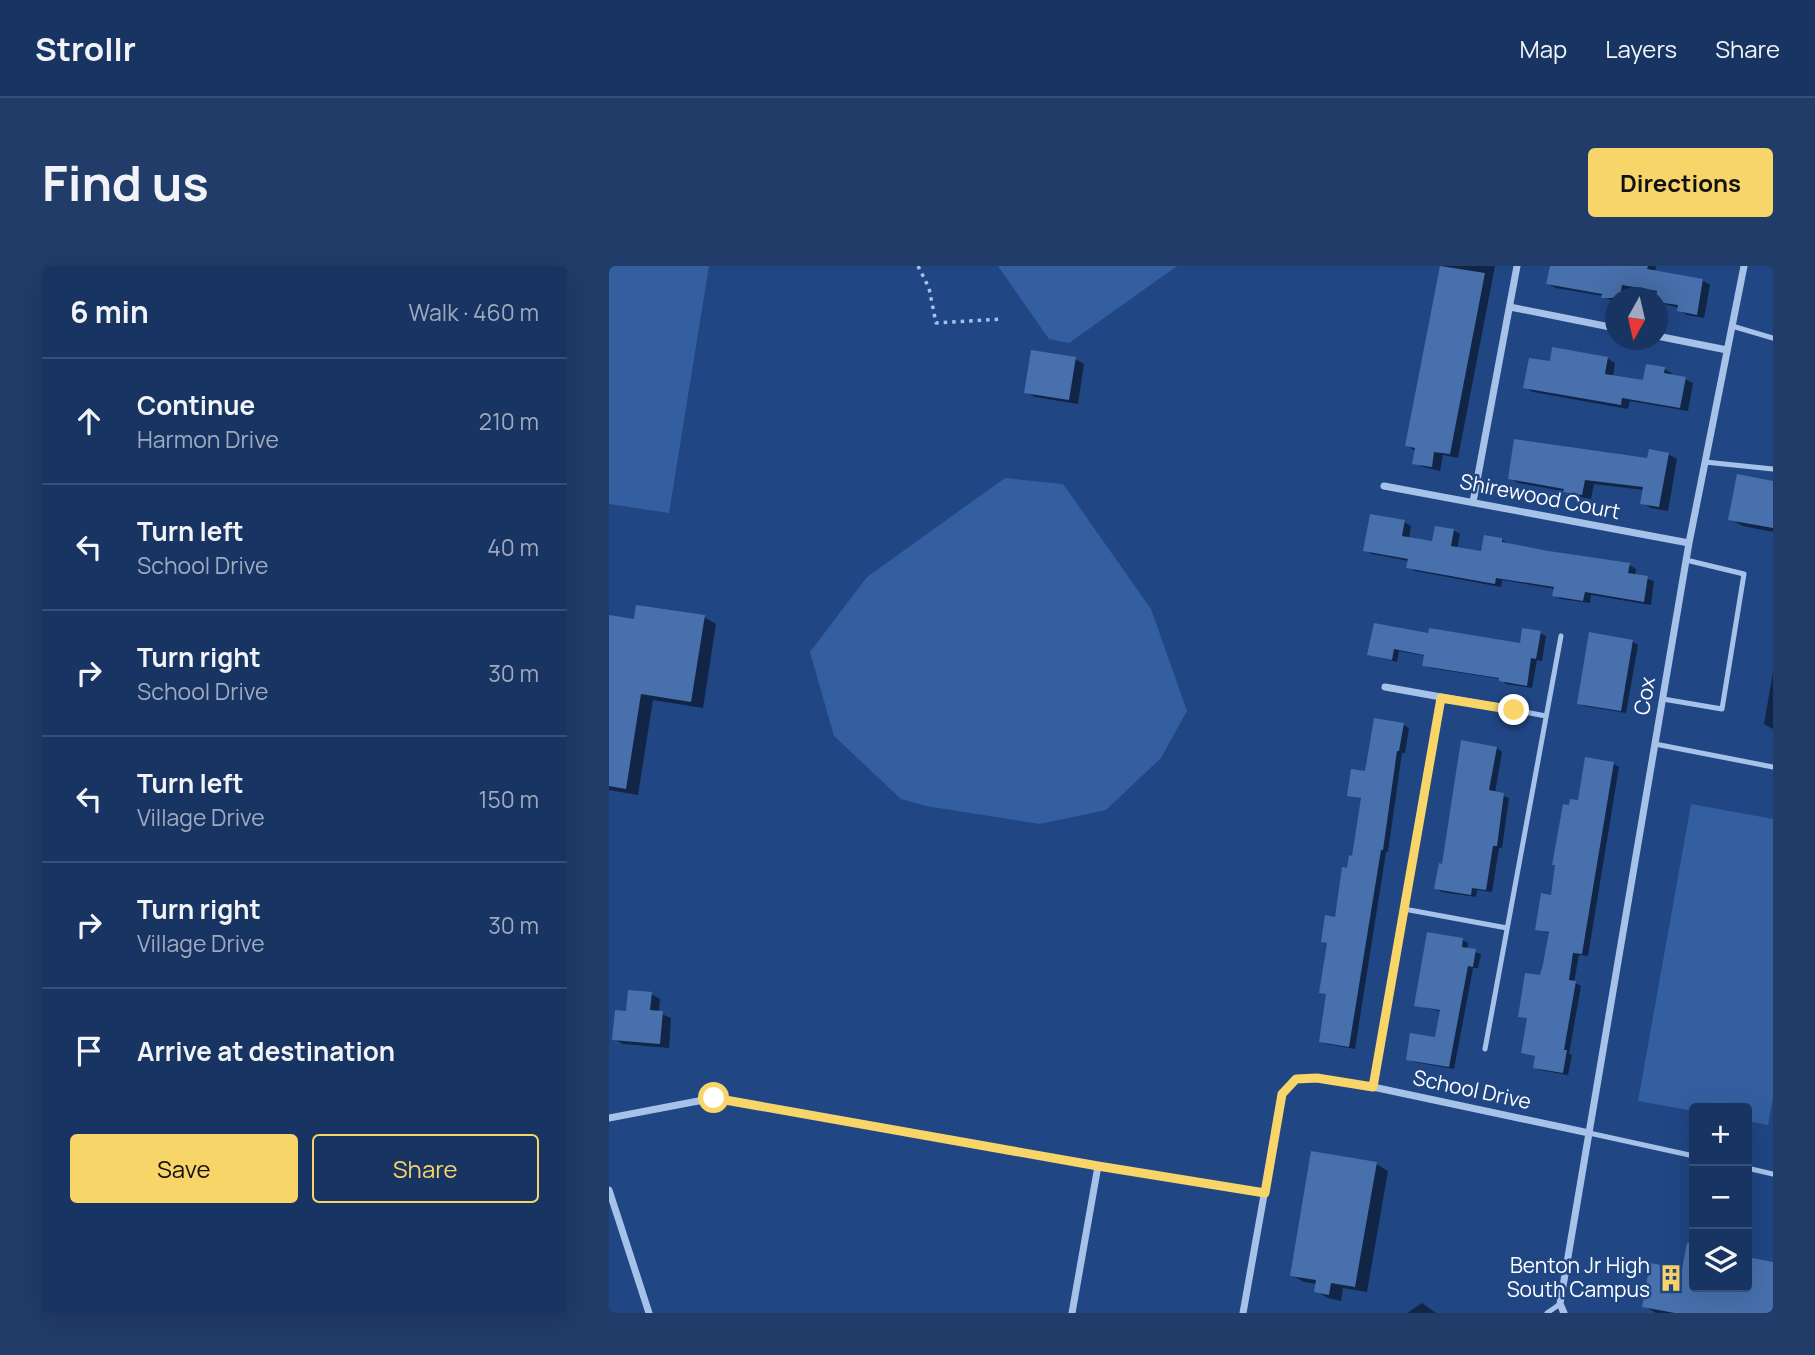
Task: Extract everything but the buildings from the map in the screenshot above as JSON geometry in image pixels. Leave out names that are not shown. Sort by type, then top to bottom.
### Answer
[{"type":"street","points":[[1473,502],[1517,266]]},
{"type":"street","name":"Cox","points":[[1560,1304],[1689,543],[1744,266]]},
{"type":"street","points":[[1510,307],[1605,326]]},
{"type":"street","points":[[1668,338],[1727,350]]},
{"type":"street","name":"Shirewood Court","points":[[1384,486],[1689,543]]},
{"type":"street","points":[[1385,687],[1514,710]]},
{"type":"street","points":[[1373,1087],[1441,698]]},
{"type":"street","name":"School Drive","points":[[1243,1313],[1282,1094],[1296,1079],[1317,1078],[1373,1087],[1589,1133]]},
{"type":"street","points":[[609,1118],[714,1098],[1265,1193]]},
{"type":"street","points":[[1072,1313],[1098,1166]]},
{"type":"street","points":[[609,1190],[649,1313]]},
{"type":"street","points":[[1560,1304],[1564,1313]]},
{"type":"lane","points":[[1732,326],[1773,338]]},
{"type":"lane","points":[[1705,462],[1773,468]]},
{"type":"lane","points":[[1663,699],[1721,709],[1744,574],[1686,560]]},
{"type":"lane","points":[[1485,1049],[1561,636]]},
{"type":"lane","points":[[1514,710],[1546,716]]},
{"type":"lane","points":[[1655,744],[1773,767]]},
{"type":"lane","points":[[1404,909],[1507,928]]},
{"type":"lane","points":[[1589,1133],[1689,1155]]},
{"type":"lane","points":[[1752,1169],[1773,1174]]},
{"type":"lane","points":[[1547,1313],[1560,1304]]},
{"type":"path","points":[[918,266],[929,288],[936,323],[1003,319]]},
{"type":"shaded area","points":[[609,266],[709,266],[669,513],[609,504]]},
{"type":"shaded area","points":[[998,266],[1177,266],[1069,343],[1049,339]]},
{"type":"shaded area","points":[[1005,478],[1063,484],[1151,609],[1187,711],[1161,758],[1106,810],[1040,824],[926,806],[901,799],[834,736],[810,652],[867,577]]},
{"type":"shaded area","points":[[1691,804],[1773,819],[1773,1097],[1768,1125],[1752,1122],[1752,1103],[1689,1103],[1689,1110],[1638,1101]]},
{"type":"place","name":"Benton Jr High South Campus","points":[[1671,1278]]},
{"type":"route","points":[[714,1098],[1265,1193],[1282,1094],[1296,1079],[1317,1078],[1373,1087],[1441,698],[1514,710]]}]
